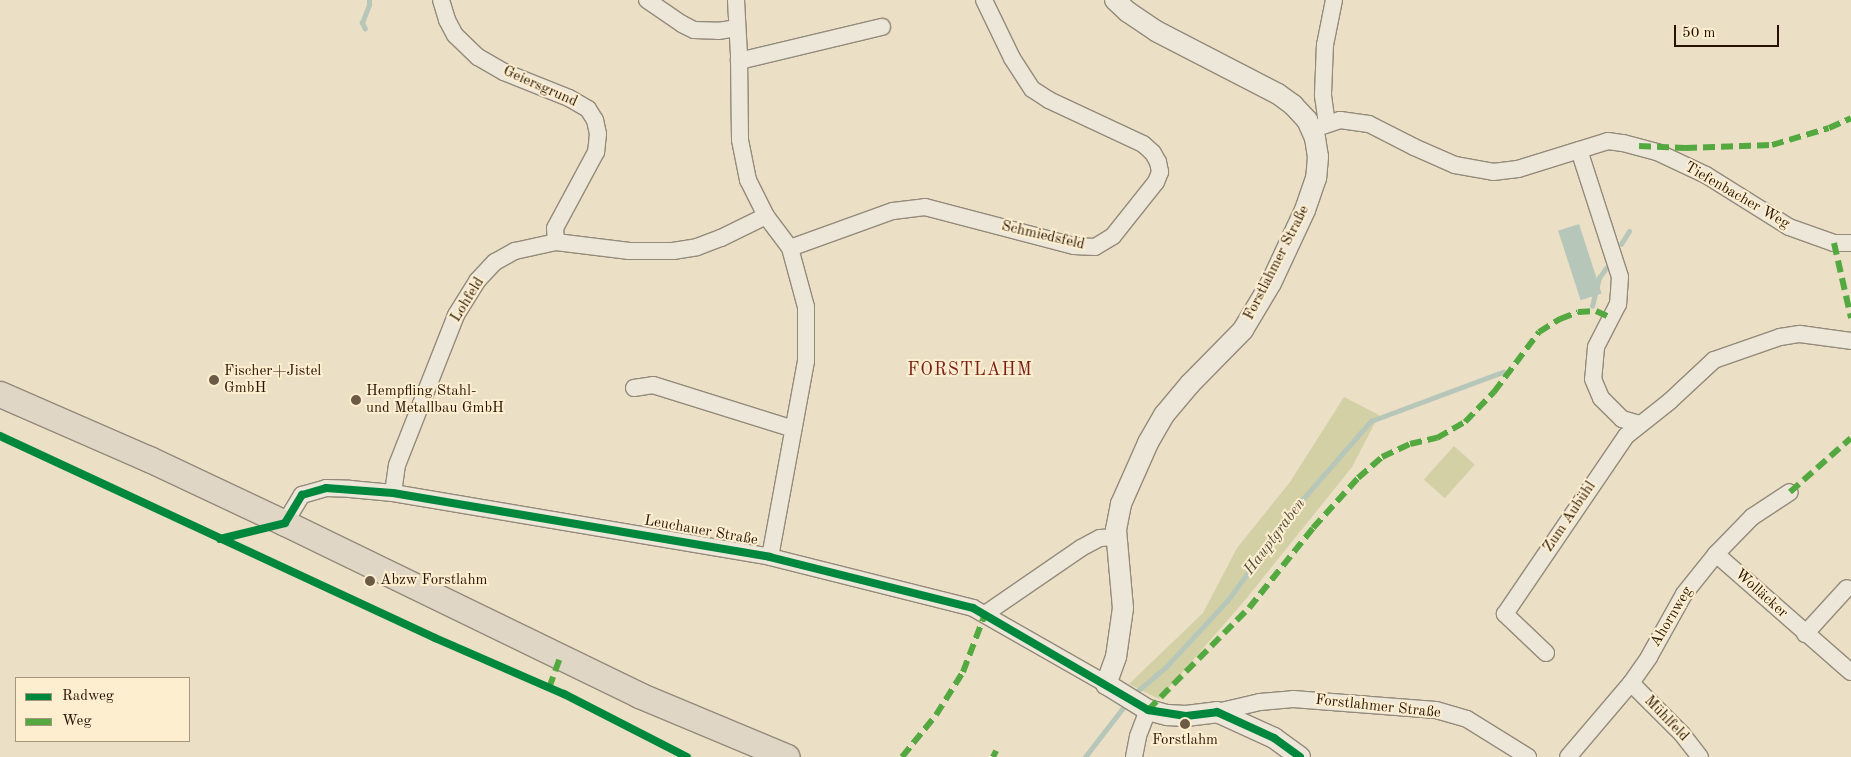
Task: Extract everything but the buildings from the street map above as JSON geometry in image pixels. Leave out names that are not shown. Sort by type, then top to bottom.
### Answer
[{"type":"main road","points":[[0,394],[149,459],[285,523],[639,695],[788,757]]},
{"type":"street","name":"Geiersgrund","points":[[441,0],[447,20],[455,35],[478,57],[504,72],[569,98],[588,109],[595,120],[598,134],[596,152],[555,228],[556,242]]},
{"type":"street","points":[[647,0],[694,30],[718,31],[737,28]]},
{"type":"street","points":[[736,0],[740,61],[740,140],[748,180],[766,216],[790,248],[806,307],[806,362],[770,557]]},
{"type":"street","name":"Schmiedsfeld","points":[[790,248],[893,211],[925,208],[1074,246],[1095,247],[1112,236],[1156,182],[1160,172],[1158,162],[1153,153],[1143,144],[1049,100],[1032,89],[1012,58],[984,0]]},
{"type":"street","name":"Forstlahmer Straße","points":[[1114,0],[1156,31],[1278,94],[1293,105],[1307,120],[1319,127],[1316,178],[1289,246],[1243,330],[1190,384],[1164,415],[1148,443],[1121,504],[1117,536],[1123,608],[1116,657],[1106,684],[1148,710],[1186,716],[1217,712],[1260,702],[1293,699],[1436,710],[1467,719],[1528,757]]},
{"type":"street","points":[[1319,127],[1328,29],[1334,0]]},
{"type":"street","points":[[740,61],[882,27]]},
{"type":"street","name":"Tiefenbacher Weg","points":[[1319,127],[1340,120],[1369,124],[1455,165],[1493,172],[1518,169],[1608,141],[1657,152],[1706,175],[1789,227],[1834,243],[1851,243]]},
{"type":"street","points":[[1579,150],[1620,277],[1618,304],[1609,326],[1596,346],[1593,379],[1601,398],[1622,419],[1640,424]]},
{"type":"street","name":"Lohfeld","points":[[393,493],[397,465],[456,315],[477,281],[495,262],[515,251],[556,242],[629,251],[673,251],[697,247],[721,238],[766,216]]},
{"type":"street","name":"Zum Aubühl","points":[[1546,652],[1504,614],[1626,436],[1670,401],[1714,360],[1786,336],[1800,334],[1851,341]]},
{"type":"street","points":[[634,388],[653,385],[794,429]]},
{"type":"street","name":"Leuchauer Straße","points":[[285,523],[302,495],[326,488],[393,493],[770,557],[973,608],[1106,684]]},
{"type":"street","name":"Ahornweg","points":[[1568,757],[1631,683],[1649,657],[1684,594],[1716,554],[1752,517],[1790,492]]},
{"type":"street","points":[[985,614],[1081,548],[1100,538],[1117,536]]},
{"type":"street","name":"Wolläcker","points":[[1716,554],[1805,634],[1851,672]]},
{"type":"street","points":[[1805,634],[1847,588]]},
{"type":"street","name":"Mühlfeld","points":[[1631,683],[1682,734],[1700,757]]},
{"type":"street","points":[[1134,757],[1138,736],[1148,710]]},
{"type":"street","points":[[1217,712],[1274,738],[1300,757]]},
{"type":"shaded area","points":[[1579,224],[1602,293],[1581,300],[1558,231]]},
{"type":"shaded area","points":[[1344,397],[1379,415],[1352,467],[1246,599],[1159,699],[1129,684],[1203,613],[1237,548],[1290,482]]},
{"type":"shaded area","points":[[1454,446],[1475,465],[1445,498],[1424,479]]},
{"type":"waterway","points":[[365,29],[362,23],[369,0]]},
{"type":"waterway","name":"Hauptgraben","points":[[1621,244],[1629,231]]},
{"type":"waterway","name":"Hauptgraben","points":[[1592,306],[1599,278],[1606,268]]},
{"type":"waterway","name":"Hauptgraben","points":[[1134,694],[1166,667],[1227,601],[1302,500],[1371,421],[1503,372]]},
{"type":"waterway","name":"Hauptgraben","points":[[1085,757],[1126,704]]},
{"type":"marked path","points":[[1639,146],[1685,148],[1772,145],[1829,128],[1851,118]]},
{"type":"marked path","points":[[1834,243],[1851,318]]},
{"type":"marked path","points":[[1148,710],[1249,608],[1313,528],[1358,478],[1382,457],[1410,444],[1437,438],[1465,422],[1494,392],[1539,332],[1560,319],[1578,312],[1596,311],[1612,318]]},
{"type":"marked path","points":[[1790,492],[1851,438]]},
{"type":"marked path","points":[[902,757],[936,715],[963,672],[985,614]]},
{"type":"marked path","points":[[549,688],[560,657]]},
{"type":"marked path","points":[[993,757],[996,751]]},
{"type":"cycle path","points":[[0,436],[435,638],[564,694],[687,757]]},
{"type":"cycle path","points":[[220,539],[285,523],[302,495],[326,488],[393,493],[770,557],[973,608],[1148,710],[1186,716],[1217,712],[1274,738],[1300,757]]},
{"type":"place","name":"Fischer+Jistel GmbH","points":[[214,380]]},
{"type":"place","name":"Hempfling Stahl- und Metallbau GmbH","points":[[356,400]]},
{"type":"place","name":"Abzw Forstlahm","points":[[370,581]]},
{"type":"place","name":"Forstlahm","points":[[1185,724]]},
{"type":"district","name":"FORSTLAHM","points":[[970,370]]}]
